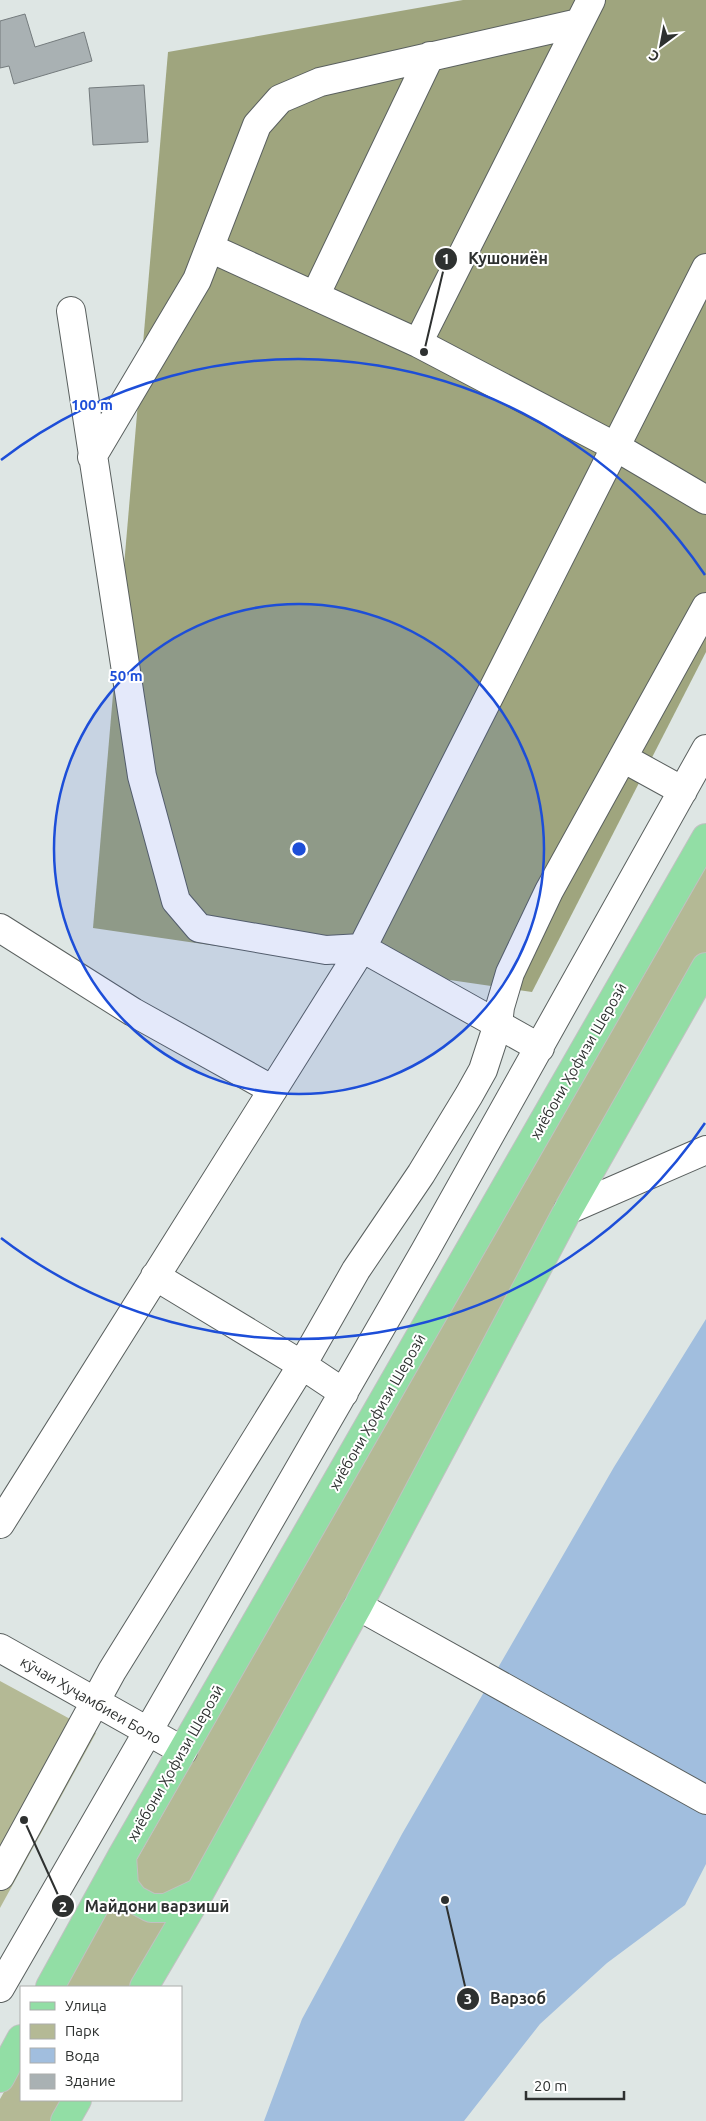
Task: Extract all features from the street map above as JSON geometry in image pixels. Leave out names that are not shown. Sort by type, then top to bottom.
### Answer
[{"type":"main road","name":"хиёбони Ҳофизи Шерозӣ","points":[[51,1986],[122,1856],[706,838]]},
{"type":"main road","points":[[145,1986],[200,1892],[358,1606],[568,1210],[706,967]]},
{"type":"main road","points":[[122,1856],[124,1886],[134,1900],[151,1908],[166,1908],[200,1892]]},
{"type":"main road","points":[[0,2078],[20,2041]]},
{"type":"main road","points":[[64,2121],[76,2101]]},
{"type":"street","points":[[92,457],[197,280],[256,125],[280,99],[320,82],[430,56],[585,11]]},
{"type":"street","points":[[418,343],[585,11]]},
{"type":"street","points":[[315,296],[430,56]]},
{"type":"street","points":[[210,248],[418,343],[616,446],[706,500]]},
{"type":"street","points":[[0,1524],[362,948],[706,268]]},
{"type":"street","points":[[71,311],[142,776],[176,901],[199,928],[326,950],[362,948],[540,1048]]},
{"type":"street","points":[[0,1876],[94,1703],[302,1365],[356,1270],[421,1174],[483,1070],[498,1024],[500,1007],[510,973],[549,891],[706,607]]},
{"type":"street","points":[[0,1988],[344,1393],[540,1048],[706,749]]},
{"type":"street","points":[[623,758],[683,791]]},
{"type":"street","points":[[0,928],[133,1012],[273,1090]]},
{"type":"street","points":[[568,1210],[706,1150]]},
{"type":"street","points":[[155,1276],[302,1365],[344,1393]]},
{"type":"street","points":[[358,1606],[460,1665],[706,1800]]},
{"type":"street","name":"кӯчаи Хуҷамбиеи Боло","points":[[0,1648],[94,1703],[183,1751]]},
{"type":"green space","points":[[463,0],[706,0],[706,652],[532,992],[93,928],[168,52]]},
{"type":"green space","points":[[706,863],[706,974],[132,1986],[65,1986]]},
{"type":"green space","points":[[0,1681],[96,1733],[0,1908]]},
{"type":"green space","points":[[20,2064],[20,2101],[66,2101],[55,2121],[0,2121],[0,2099]]},
{"type":"water","points":[[706,1319],[706,1864],[685,1905],[607,1963],[540,2024],[464,2121],[264,2121],[302,2019],[402,1834],[614,1467]]},
{"type":"building","points":[[25,14],[35,47],[84,32],[92,61],[14,84],[9,66],[0,68],[0,21]]},
{"type":"building","points":[[144,85],[148,142],[93,145],[89,88]]},
{"type":"place","name":"Кушониён","points":[[424,352]]},
{"type":"place","name":"Майдони варзишӣ","points":[[24,1820]]},
{"type":"place","name":"Варзоб","points":[[445,1900]]}]
